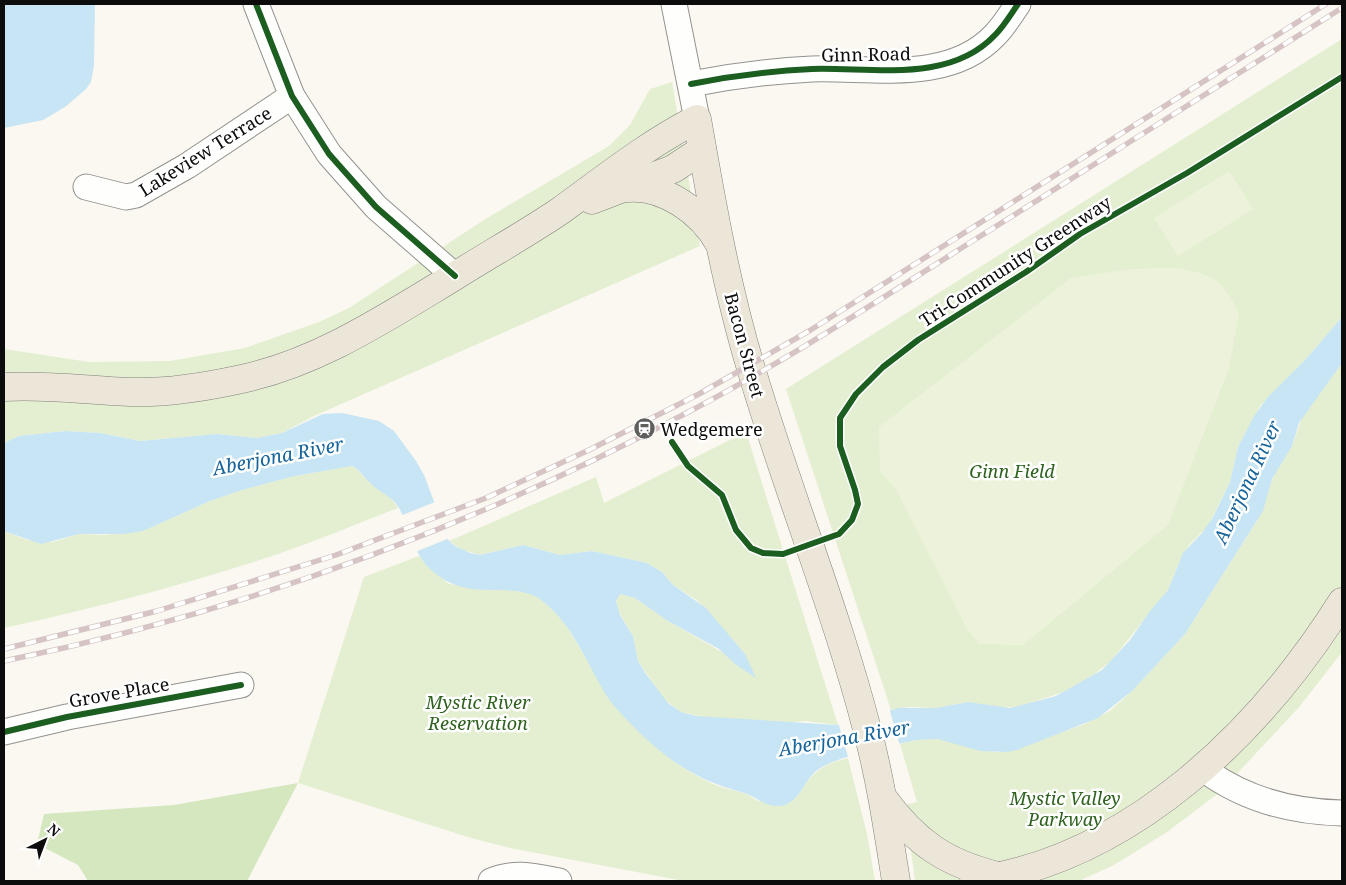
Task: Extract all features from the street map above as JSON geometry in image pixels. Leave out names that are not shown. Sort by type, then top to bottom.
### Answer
[{"type":"main road","name":"Bacon Street","points":[[697,119],[721,247],[755,382],[860,702],[876,766],[896,881]]},
{"type":"main road","points":[[4,387],[137,392],[188,388],[239,380],[286,366],[346,340],[455,276],[556,214],[660,140],[697,119]]},
{"type":"main road","points":[[556,214],[682,165],[702,150]]},
{"type":"main road","points":[[624,189],[652,190],[678,202],[704,224],[721,247]]},
{"type":"main road","points":[[974,881],[1002,877],[1059,858],[1104,838],[1152,809],[1202,768],[1280,686],[1311,647],[1342,602]]},
{"type":"main road","points":[[882,797],[905,825],[935,852],[961,865],[1002,877]]},
{"type":"street","points":[[256,4],[292,96],[329,154],[376,207],[455,276]]},
{"type":"street","name":"Bacon Street","points":[[674,4],[697,119]]},
{"type":"street","name":"Ginn Road","points":[[691,84],[776,71],[832,69],[894,70],[936,65],[973,52],[995,35],[1018,4]]},
{"type":"street","name":"Lakeview Terrace","points":[[86,187],[126,197],[136,195],[187,166],[292,96]]},
{"type":"street","name":"Grove Place","points":[[4,732],[67,717],[241,685]]},
{"type":"street","points":[[1202,768],[1228,786],[1256,798],[1302,810],[1342,813]]},
{"type":"street","points":[[491,881],[508,874],[538,876],[559,881]]},
{"type":"green space","name":"Ginn Field","points":[[1342,39],[1342,317],[1306,359],[1260,406],[1238,447],[1230,482],[1208,526],[1189,545],[1179,562],[1168,590],[1111,661],[1091,677],[1067,691],[1020,706],[1000,708],[968,702],[936,708],[910,707],[891,710],[786,389]]},
{"type":"green space","points":[[672,82],[700,246],[314,416],[282,433],[257,438],[217,434],[140,441],[100,433],[65,431],[19,436],[4,443],[4,349],[89,362],[170,361],[245,348],[319,322],[349,308],[484,220],[609,146],[630,125],[650,89]]},
{"type":"green space","points":[[1229,171],[1253,209],[1178,256],[1154,218]]},
{"type":"green space","points":[[1177,268],[1201,273],[1216,280],[1239,312],[1229,368],[1168,525],[1023,645],[979,644],[966,627],[896,489],[880,472],[879,427],[1071,278],[1131,269]]},
{"type":"green space","name":"Mystic Valley Parkway","points":[[1342,363],[1342,652],[1300,706],[1220,792],[1167,832],[1114,865],[1079,881],[915,881],[905,805],[917,802],[900,744],[916,740],[938,739],[994,752],[1007,752],[1085,724],[1110,711],[1132,691],[1185,634],[1256,522],[1277,468],[1292,446],[1303,415]]},
{"type":"green space","points":[[746,432],[838,725],[806,721],[780,723],[703,717],[681,712],[664,699],[638,661],[633,636],[616,607],[617,597],[620,594],[635,598],[668,621],[727,655],[745,654],[698,601],[673,585],[662,572],[647,563],[592,551],[560,555],[523,545],[480,555],[462,550],[449,541],[596,477],[604,503]]},
{"type":"green space","points":[[352,466],[389,497],[398,508],[293,549],[244,565],[107,604],[4,628],[4,531],[27,540],[53,542],[79,534],[105,535],[143,531],[210,501],[242,490],[295,476]]},
{"type":"green space","name":"Mystic River Reservation","points":[[419,556],[428,567],[449,584],[526,592],[548,605],[565,624],[604,686],[630,720],[659,750],[676,763],[713,784],[748,795],[759,801],[797,797],[807,782],[818,771],[830,764],[848,758],[867,834],[875,881],[684,881],[510,848],[471,838],[298,783],[364,577]]},
{"type":"green space","points":[[298,783],[247,881],[88,881],[78,865],[37,844],[44,814],[174,805]]},
{"type":"water","points":[[4,4],[95,4],[94,65],[91,82],[86,89],[65,107],[43,120],[4,128]]},
{"type":"water","name":"Aberjona River","points":[[1342,317],[1342,363],[1299,423],[1292,446],[1272,479],[1263,511],[1185,634],[1132,691],[1098,718],[1017,750],[1007,752],[980,751],[938,739],[916,740],[842,759],[816,771],[798,796],[792,801],[779,806],[765,803],[696,775],[669,758],[643,736],[611,702],[570,632],[555,612],[545,603],[533,595],[520,592],[461,587],[445,580],[430,569],[420,556],[396,504],[352,466],[295,476],[242,490],[210,501],[143,531],[124,534],[79,534],[41,544],[4,531],[4,443],[19,436],[65,431],[100,433],[140,441],[217,434],[257,438],[282,433],[323,414],[342,413],[379,421],[394,431],[424,475],[449,541],[455,546],[470,553],[480,555],[523,545],[560,555],[592,551],[647,563],[662,572],[673,585],[706,608],[745,654],[756,678],[735,664],[719,649],[668,621],[635,598],[620,594],[616,601],[620,615],[633,636],[638,661],[668,703],[681,712],[696,716],[838,725],[899,708],[936,708],[968,702],[1010,708],[1056,696],[1102,670],[1130,640],[1150,611],[1168,590],[1183,553],[1202,533],[1213,517],[1230,482],[1238,447],[1254,416],[1267,398],[1306,359]]},
{"type":"pier","points":[[435,502],[450,538],[415,552],[400,516]]},
{"type":"pier","points":[[889,708],[900,746],[849,760],[838,722]]},
{"type":"railway","points":[[4,649],[157,611],[336,555],[486,498],[591,449],[699,394],[809,331],[1326,4]]},
{"type":"railway","points":[[4,661],[177,619],[263,593],[348,564],[514,497],[595,459],[753,377],[867,308],[1342,8]]},
{"type":"cycle path","points":[[256,4],[292,96],[329,154],[376,207],[455,276]]},
{"type":"cycle path","points":[[691,84],[751,74],[797,70],[909,70],[933,67],[955,61],[976,50],[995,35],[1018,4]]},
{"type":"cycle path","name":"Tri-Community Greenway","points":[[672,442],[688,466],[722,495],[736,530],[751,548],[763,553],[783,554],[839,534],[852,520],[858,504],[840,446],[840,418],[856,394],[883,367],[918,340],[1026,272],[1080,234],[1187,173],[1342,77]]},
{"type":"cycle path","points":[[4,732],[67,717],[241,685]]},
{"type":"place","name":"Wedgemere","points":[[644,429]]}]
